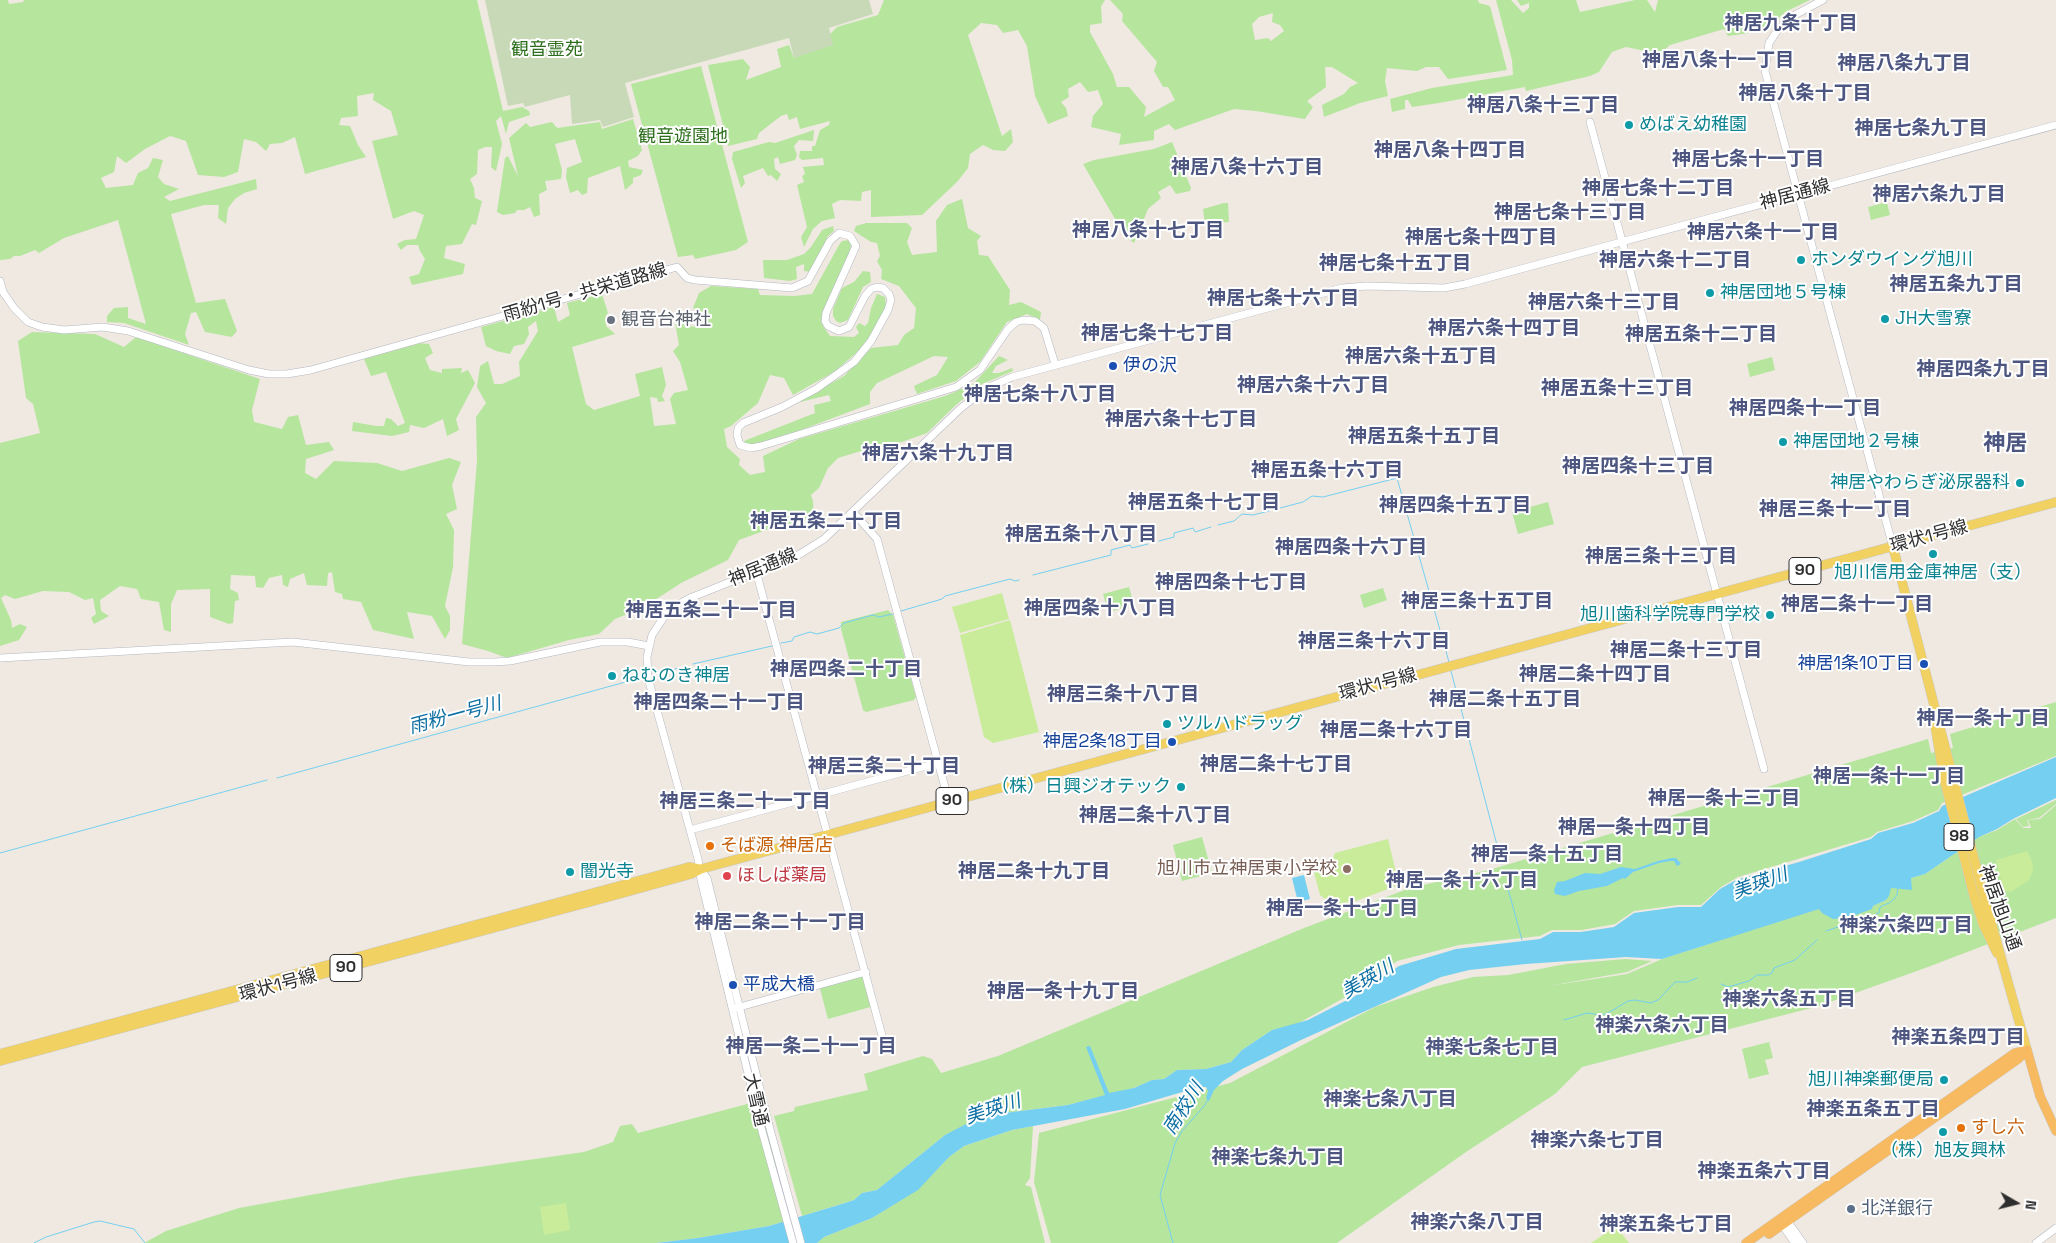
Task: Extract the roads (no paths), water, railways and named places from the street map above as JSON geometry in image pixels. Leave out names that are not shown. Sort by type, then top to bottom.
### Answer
[{"type":"highway","name":"神居旭山通","points":[[2027,1050],[2040,1096],[2056,1131]]},
{"type":"highway","points":[[1757,1243],[1784,1222],[2018,1059],[2027,1050]]},
{"type":"highway","points":[[1746,1243],[1784,1222]]},
{"type":"main road","name":"環状1号線","points":[[0,1061],[609,897],[691,874],[700,869],[828,834],[2056,502]]},
{"type":"main road","name":"神居旭山通","points":[[1893,547],[1928,678],[1942,749],[1988,923],[2005,972],[2027,1050]]},
{"type":"main road","name":"環状1号線","points":[[0,1054],[689,867],[700,869]]},
{"type":"street","name":"神居旭山通","points":[[1823,0],[1791,17],[1776,31],[1769,43],[1766,62],[1767,81],[1893,547]]},
{"type":"street","points":[[1590,122],[1764,768]]},
{"type":"street","name":"神居通線","points":[[700,869],[648,678],[649,646],[658,623],[677,605],[800,554],[824,539],[969,401],[998,382],[1055,364],[1342,288],[1366,286],[1444,288],[2056,125]]},
{"type":"street","name":"雨紛1号・共栄道路線","points":[[0,281],[3,292],[14,308],[28,322],[42,327],[64,330],[103,328],[128,330],[249,370],[269,374],[287,374],[311,370],[678,267],[687,278],[695,280],[792,288],[808,281],[830,241],[839,233],[850,236],[856,246],[826,313],[825,321],[828,326],[832,330],[839,331],[849,327],[865,296],[871,289],[877,287],[883,288],[889,294],[891,300],[888,310],[871,341],[854,362],[816,389],[782,407],[743,423],[738,428],[737,435],[740,445],[751,448],[761,446],[956,387],[980,370],[1008,328],[1016,322],[1023,320],[1035,321],[1044,328],[1055,364]]},
{"type":"street","points":[[853,512],[877,539],[949,802]]},
{"type":"street","points":[[756,571],[886,1050]]},
{"type":"street","points":[[0,658],[293,642],[480,662],[510,661],[600,642],[628,642],[649,646]]},
{"type":"street","points":[[690,830],[937,763]]},
{"type":"street","name":"大雪通","points":[[700,869],[701,880],[801,1243]]},
{"type":"street","points":[[736,1008],[866,972]]},
{"type":"street","name":"大雪通","points":[[736,1008],[762,1131],[793,1243]]},
{"type":"street","points":[[1784,1222],[1795,1243]]},
{"type":"street","points":[[1784,1222],[1803,1243]]},
{"type":"street","points":[[2036,1243],[2056,1228]]},
{"type":"water","name":"美瑛川","points":[[2056,757],[2056,798],[1979,837],[1925,874],[1911,878],[1912,890],[1891,888],[1886,900],[1873,906],[1872,909],[1847,918],[1833,919],[1822,913],[1819,909],[1662,959],[1626,957],[1526,964],[1469,970],[1441,977],[1301,1040],[1242,1069],[1223,1081],[1214,1090],[1209,1101],[1206,1098],[1208,1091],[1206,1087],[1199,1087],[1125,1109],[1012,1130],[964,1146],[949,1157],[918,1190],[872,1218],[824,1237],[817,1243],[656,1243],[769,1226],[845,1203],[854,1200],[862,1193],[877,1190],[945,1135],[968,1123],[989,1115],[1068,1105],[1105,1095],[1086,1047],[1090,1046],[1109,1093],[1134,1088],[1152,1080],[1164,1079],[1177,1070],[1206,1069],[1231,1062],[1242,1050],[1272,1030],[1308,1020],[1355,996],[1399,966],[1456,949],[1540,939],[1553,932],[1581,932],[1614,927],[1634,913],[1678,907],[1701,907],[1720,889],[1736,880],[1871,839],[1878,833],[1913,823],[1939,811],[1942,806]]},
{"type":"water","points":[[1676,858],[1681,864],[1677,866],[1674,861],[1659,863],[1633,872],[1625,879],[1623,878],[1607,886],[1579,891],[1565,896],[1555,894],[1554,890],[1557,882],[1585,873],[1600,874],[1621,867],[1635,869]]},
{"type":"water","points":[[1304,875],[1310,899],[1298,902],[1292,878]]},
{"type":"waterway","points":[[1280,508],[1303,502],[1312,496],[1323,497],[1397,478],[1449,662]]},
{"type":"waterway","points":[[1218,525],[1234,521],[1242,514],[1253,515],[1269,511]]},
{"type":"waterway","points":[[1159,541],[1174,537],[1174,533],[1193,528],[1195,532],[1211,527]]},
{"type":"waterway","points":[[1033,575],[1111,555],[1111,550],[1130,545],[1132,548],[1148,544]]},
{"type":"waterway","points":[[901,611],[942,599],[945,596],[1010,579],[1019,580]]},
{"type":"waterway","points":[[781,643],[792,641],[794,637],[810,632],[817,634],[839,628],[844,623],[873,615],[879,617],[893,614]]},
{"type":"waterway","points":[[693,664],[772,646]]},
{"type":"waterway","points":[[663,672],[679,668]]},
{"type":"waterway","points":[[1451,671],[1502,864]]},
{"type":"waterway","name":"雨粉一号川","points":[[277,778],[640,678]]},
{"type":"waterway","name":"雨粉一号川","points":[[0,853],[267,780]]},
{"type":"waterway","points":[[1507,885],[1522,940]]},
{"type":"waterway","points":[[1826,931],[1879,913],[1880,907],[1889,903],[1897,895],[1898,887]]},
{"type":"waterway","points":[[1721,984],[1728,987],[1749,981],[1757,975],[1768,975],[1772,973],[1774,968],[1795,960],[1817,940]]},
{"type":"waterway","points":[[1564,1020],[1587,1013],[1601,1015],[1608,1013],[1628,1001],[1635,1000],[1651,1003],[1658,1000],[1675,982],[1687,982],[1697,978]]},
{"type":"waterway","name":"南校川","points":[[1173,1243],[1160,1195],[1175,1143],[1182,1131],[1208,1099]]},
{"type":"waterway","points":[[34,1243],[46,1237],[100,1221],[134,1229],[145,1243]]},
{"type":"place","name":"めばえ幼稚園","points":[[1629,125]]},
{"type":"place","name":"ホンダウイング旭川","points":[[1801,260]]},
{"type":"place","name":"神居団地５号棟","points":[[1710,293]]},
{"type":"place","name":"JH大雪寮","points":[[1885,319]]},
{"type":"place","name":"観音台神社","points":[[611,320]]},
{"type":"place","name":"伊の沢","points":[[1113,366]]},
{"type":"place","name":"神居団地２号棟","points":[[1783,442]]},
{"type":"place","name":"神居やわらぎ泌尿器科","points":[[2020,483]]},
{"type":"place","name":"旭川信用金庫神居（支）","points":[[1933,554]]},
{"type":"place","name":"旭川歯科学院専門学校","points":[[1770,615]]},
{"type":"place","name":"神居1条10丁目","points":[[1924,664]]},
{"type":"place","name":"ねむのき神居","points":[[612,676]]},
{"type":"place","name":"ツルハドラッグ","points":[[1167,724]]},
{"type":"place","name":"神居2条18丁目","points":[[1172,742]]},
{"type":"place","name":"（株）日興ジオテック","points":[[1181,787]]},
{"type":"place","name":"そば源 神居店","points":[[710,846]]},
{"type":"place","name":"旭川市立神居東小学校","points":[[1347,869]]},
{"type":"place","name":"闇光寺","points":[[570,872]]},
{"type":"place","name":"ほしば薬局","points":[[727,876]]},
{"type":"place","name":"平成大橋","points":[[733,985]]},
{"type":"place","name":"旭川神楽郵便局","points":[[1944,1080]]},
{"type":"place","name":"すし六","points":[[1961,1128]]},
{"type":"place","name":"（株）旭友興林","points":[[1943,1132]]},
{"type":"place","name":"北洋銀行","points":[[1851,1209]]},
{"type":"district","name":"神居九条十丁目","points":[[1791,24]]},
{"type":"district","name":"神居八条十一丁目","points":[[1718,61]]},
{"type":"district","name":"神居八条九丁目","points":[[1904,64]]},
{"type":"district","name":"神居八条十丁目","points":[[1805,94]]},
{"type":"district","name":"神居八条十三丁目","points":[[1543,106]]},
{"type":"district","name":"神居七条九丁目","points":[[1921,129]]},
{"type":"district","name":"神居八条十四丁目","points":[[1450,151]]},
{"type":"district","name":"神居七条十一丁目","points":[[1748,160]]},
{"type":"district","name":"神居八条十六丁目","points":[[1247,168]]},
{"type":"district","name":"神居七条十二丁目","points":[[1658,189]]},
{"type":"district","name":"神居六条九丁目","points":[[1939,195]]},
{"type":"district","name":"神居七条十三丁目","points":[[1570,213]]},
{"type":"district","name":"神居八条十七丁目","points":[[1148,231]]},
{"type":"district","name":"神居六条十一丁目","points":[[1763,233]]},
{"type":"district","name":"神居七条十四丁目","points":[[1481,238]]},
{"type":"district","name":"神居六条十二丁目","points":[[1675,261]]},
{"type":"district","name":"神居七条十五丁目","points":[[1395,264]]},
{"type":"district","name":"神居五条九丁目","points":[[1956,285]]},
{"type":"district","name":"神居七条十六丁目","points":[[1283,299]]},
{"type":"district","name":"神居六条十三丁目","points":[[1604,303]]},
{"type":"district","name":"神居六条十四丁目","points":[[1504,329]]},
{"type":"district","name":"神居七条十七丁目","points":[[1157,334]]},
{"type":"district","name":"神居五条十二丁目","points":[[1701,335]]},
{"type":"district","name":"神居六条十五丁目","points":[[1421,357]]},
{"type":"district","name":"神居四条九丁目","points":[[1983,370]]},
{"type":"district","name":"神居六条十六丁目","points":[[1313,386]]},
{"type":"district","name":"神居五条十三丁目","points":[[1617,389]]},
{"type":"district","name":"神居七条十八丁目","points":[[1040,395]]},
{"type":"district","name":"神居四条十一丁目","points":[[1805,409]]},
{"type":"district","name":"神居六条十七丁目","points":[[1181,420]]},
{"type":"district","name":"神居五条十五丁目","points":[[1424,437]]},
{"type":"district","name":"神居","points":[[2005,444]]},
{"type":"district","name":"神居六条十九丁目","points":[[938,454]]},
{"type":"district","name":"神居四条十三丁目","points":[[1638,467]]},
{"type":"district","name":"神居五条十六丁目","points":[[1327,471]]},
{"type":"district","name":"神居五条十七丁目","points":[[1204,503]]},
{"type":"district","name":"神居四条十五丁目","points":[[1455,506]]},
{"type":"district","name":"神居三条十一丁目","points":[[1835,510]]},
{"type":"district","name":"神居五条二十丁目","points":[[826,522]]},
{"type":"district","name":"神居五条十八丁目","points":[[1081,535]]},
{"type":"district","name":"神居四条十六丁目","points":[[1351,548]]},
{"type":"district","name":"神居三条十三丁目","points":[[1661,557]]},
{"type":"district","name":"神居四条十七丁目","points":[[1231,583]]},
{"type":"district","name":"神居三条十五丁目","points":[[1477,602]]},
{"type":"district","name":"神居二条十一丁目","points":[[1857,605]]},
{"type":"district","name":"神居四条十八丁目","points":[[1100,609]]},
{"type":"district","name":"神居五条二十一丁目","points":[[711,611]]},
{"type":"district","name":"神居三条十六丁目","points":[[1374,642]]},
{"type":"district","name":"神居二条十三丁目","points":[[1686,651]]},
{"type":"district","name":"神居四条二十丁目","points":[[846,670]]},
{"type":"district","name":"神居二条十四丁目","points":[[1595,675]]},
{"type":"district","name":"神居三条十八丁目","points":[[1123,695]]},
{"type":"district","name":"神居二条十五丁目","points":[[1505,700]]},
{"type":"district","name":"神居四条二十一丁目","points":[[719,703]]},
{"type":"district","name":"神居一条十丁目","points":[[1983,719]]},
{"type":"district","name":"神居二条十六丁目","points":[[1396,731]]},
{"type":"district","name":"神居二条十七丁目","points":[[1276,765]]},
{"type":"district","name":"神居三条二十丁目","points":[[884,767]]},
{"type":"district","name":"神居一条十一丁目","points":[[1889,777]]},
{"type":"district","name":"神居一条十三丁目","points":[[1724,799]]},
{"type":"district","name":"神居三条二十一丁目","points":[[745,802]]},
{"type":"district","name":"神居二条十八丁目","points":[[1155,816]]},
{"type":"district","name":"神居一条十四丁目","points":[[1634,828]]},
{"type":"district","name":"神居一条十五丁目","points":[[1547,855]]},
{"type":"district","name":"神居二条十九丁目","points":[[1034,872]]},
{"type":"district","name":"神居一条十六丁目","points":[[1462,881]]},
{"type":"district","name":"神居一条十七丁目","points":[[1342,909]]},
{"type":"district","name":"神居二条二十一丁目","points":[[780,923]]},
{"type":"district","name":"神楽六条四丁目","points":[[1906,926]]},
{"type":"district","name":"神居一条十九丁目","points":[[1063,992]]},
{"type":"district","name":"神楽六条五丁目","points":[[1789,1000]]},
{"type":"district","name":"神楽六条六丁目","points":[[1662,1026]]},
{"type":"district","name":"神楽五条四丁目","points":[[1958,1038]]},
{"type":"district","name":"神居一条二十一丁目","points":[[811,1047]]},
{"type":"district","name":"神楽七条七丁目","points":[[1492,1048]]},
{"type":"district","name":"神楽七条八丁目","points":[[1390,1100]]},
{"type":"district","name":"神楽五条五丁目","points":[[1873,1110]]},
{"type":"district","name":"神楽六条七丁目","points":[[1597,1141]]},
{"type":"district","name":"神楽七条九丁目","points":[[1278,1158]]},
{"type":"district","name":"神楽五条六丁目","points":[[1764,1172]]},
{"type":"district","name":"神楽六条八丁目","points":[[1477,1223]]},
{"type":"district","name":"神楽五条七丁目","points":[[1666,1225]]},
{"type":"park label","name":"観音霊苑","points":[[547,50]]},
{"type":"park label","name":"観音遊園地","points":[[683,137]]}]
